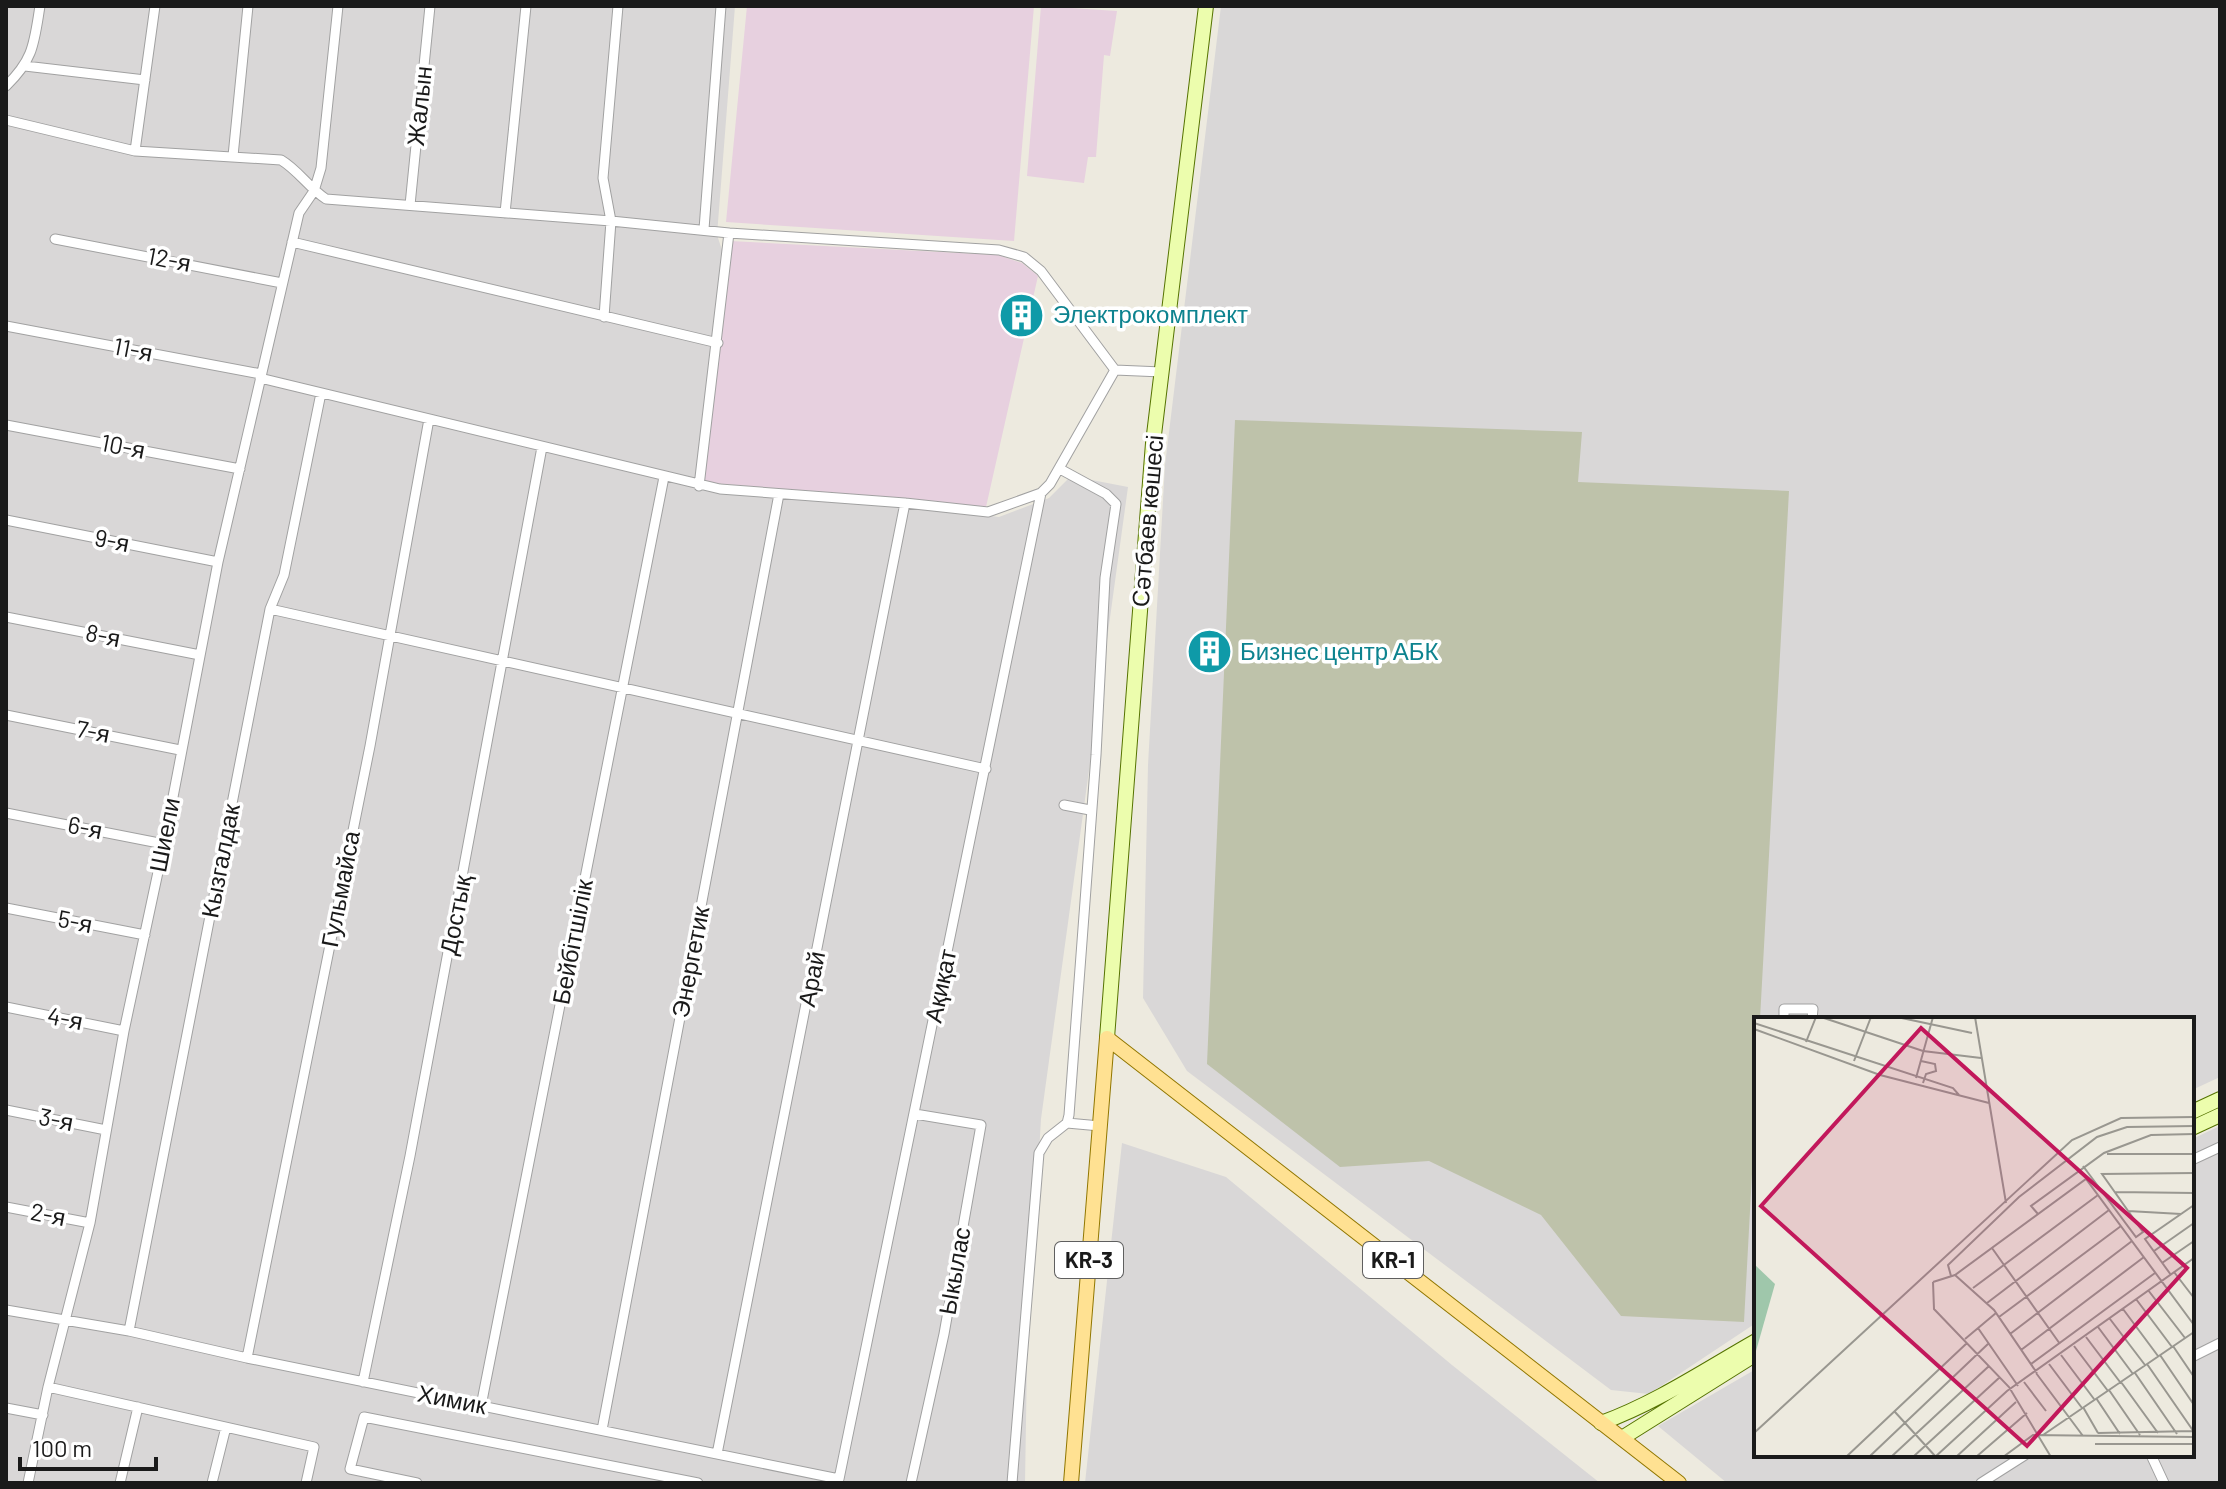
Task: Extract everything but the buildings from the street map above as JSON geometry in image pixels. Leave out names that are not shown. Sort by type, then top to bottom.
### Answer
[{"type":"main road","name":"Сәтбаев көшесі","points":[[1107,1038],[1153,443],[1206,6]]},
{"type":"main road","name":"KR-3","points":[[1071,1483],[1107,1038]]},
{"type":"main road","name":"KR-1","points":[[1107,1038],[1679,1483]]},
{"type":"main road","points":[[2194,1111],[2220,1099]]},
{"type":"main road","points":[[2194,1127],[2220,1115]]},
{"type":"main road","points":[[1601,1423],[1643,1405],[1754,1342]]},
{"type":"main road","points":[[1622,1438],[1754,1355]]},
{"type":"street","points":[[6,86],[25,66],[32,50],[40,6]]},
{"type":"street","points":[[135,151],[155,6]]},
{"type":"street","points":[[233,156],[248,6]]},
{"type":"street","name":"Шиели","points":[[28,1483],[48,1387],[90,1223],[124,1031],[164,844],[218,562],[299,213],[314,191],[321,168],[338,6]]},
{"type":"street","name":"Жалын","points":[[410,205],[430,6]]},
{"type":"street","points":[[505,213],[526,6]]},
{"type":"street","points":[[604,317],[611,221],[603,178],[618,6]]},
{"type":"street","points":[[704,229],[721,6]]},
{"type":"street","points":[[25,66],[145,80]]},
{"type":"street","points":[[6,120],[135,151],[281,160],[326,199],[729,233],[999,250],[1024,257],[1041,271],[1115,370]]},
{"type":"street","points":[[699,486],[729,233]]},
{"type":"street","name":"12-я","points":[[55,239],[282,283]]},
{"type":"street","points":[[292,242],[718,343]]},
{"type":"street","name":"11-я","points":[[6,326],[260,376],[699,486],[988,512],[1041,493]]},
{"type":"street","points":[[1115,370],[1162,372]]},
{"type":"street","points":[[1041,493],[1060,469],[1115,370]]},
{"type":"street","name":"Кызгалдак","points":[[129,1331],[270,609],[284,575],[321,393]]},
{"type":"street","name":"Гульмайса","points":[[247,1358],[370,746],[429,419]]},
{"type":"street","name":"10-я","points":[[6,425],[240,469]]},
{"type":"street","name":"Достық","points":[[363,1382],[410,1156],[542,447]]},
{"type":"street","points":[[1060,469],[1106,494],[1116,504],[1105,578],[1096,755],[1067,1123]]},
{"type":"street","name":"Бейбітшілік","points":[[481,1406],[664,477]]},
{"type":"street","name":"Ақиқат","points":[[839,1479],[1041,493]]},
{"type":"street","name":"Энергетик","points":[[602,1430],[779,494]]},
{"type":"street","name":"Арай","points":[[717,1454],[905,503]]},
{"type":"street","name":"9-я","points":[[6,520],[218,562]]},
{"type":"street","points":[[270,609],[986,769]]},
{"type":"street","name":"8-я","points":[[6,617],[200,655]]},
{"type":"street","name":"7-я","points":[[6,715],[180,750]]},
{"type":"street","points":[[1064,805],[1090,810]]},
{"type":"street","name":"6-я","points":[[6,813],[164,844]]},
{"type":"street","name":"5-я","points":[[6,908],[145,935]]},
{"type":"street","name":"4-я","points":[[6,1007],[124,1031]]},
{"type":"street","points":[[1784,1017],[1784,1009],[1813,1009],[1812,1017]]},
{"type":"street","name":"3-я","points":[[6,1110],[106,1130]]},
{"type":"street","name":"Ыкылас","points":[[911,1483],[944,1334],[981,1125],[915,1114]]},
{"type":"street","points":[[1012,1483],[1039,1153],[1048,1138],[1067,1123],[1100,1126]]},
{"type":"street","points":[[2194,1159],[2220,1147]]},
{"type":"street","name":"2-я","points":[[6,1207],[90,1223]]},
{"type":"street","name":"Химик","points":[[6,1310],[129,1331],[839,1479]]},
{"type":"street","points":[[2194,1356],[2220,1343]]},
{"type":"street","points":[[48,1387],[314,1447],[306,1483]]},
{"type":"street","points":[[120,1483],[138,1407]]},
{"type":"street","points":[[6,1408],[43,1415]]},
{"type":"street","points":[[417,1483],[350,1469],[364,1417],[698,1483]]},
{"type":"street","points":[[212,1483],[226,1427]]},
{"type":"street","points":[[1981,1483],[2022,1457]]},
{"type":"street","points":[[2152,1457],[2164,1483]]},
{"type":"shaded area","points":[[6,6],[735,6],[717,235],[723,253],[700,487],[999,517],[1049,498],[1071,476],[1128,487],[1041,1119],[1027,1360],[1025,1483],[6,1483]]},
{"type":"shaded area","points":[[747,6],[1034,6],[1014,241],[726,222]]},
{"type":"shaded area","points":[[1041,6],[1117,11],[1110,56],[1104,55],[1096,157],[1088,157],[1084,183],[1027,176]]},
{"type":"shaded area","points":[[1221,6],[2220,6],[2220,1077],[2194,1089],[2194,1017],[1754,1017],[1754,1324],[1649,1394],[1611,1390],[1187,1071],[1143,998],[1148,765],[1165,465]]},
{"type":"shaded area","points":[[730,241],[998,255],[1022,263],[1038,276],[986,507],[701,482]]},
{"type":"shaded area","points":[[1235,420],[1582,432],[1578,482],[1789,491],[1760,1017],[1754,1017],[1754,1137],[1744,1322],[1621,1316],[1541,1215],[1429,1161],[1340,1167],[1207,1064]]},
{"type":"shaded area","points":[[2220,1126],[2220,1483],[1727,1483],[1658,1426],[1754,1370],[1754,1457],[2194,1457],[2194,1138]]},
{"type":"shaded area","points":[[1122,1143],[1226,1177],[1600,1483],[1085,1483]]},
{"type":"place","name":"Электрокомплект","points":[[1022,315]]},
{"type":"place","name":"Бизнес центр АБК","points":[[1209,652]]}]
